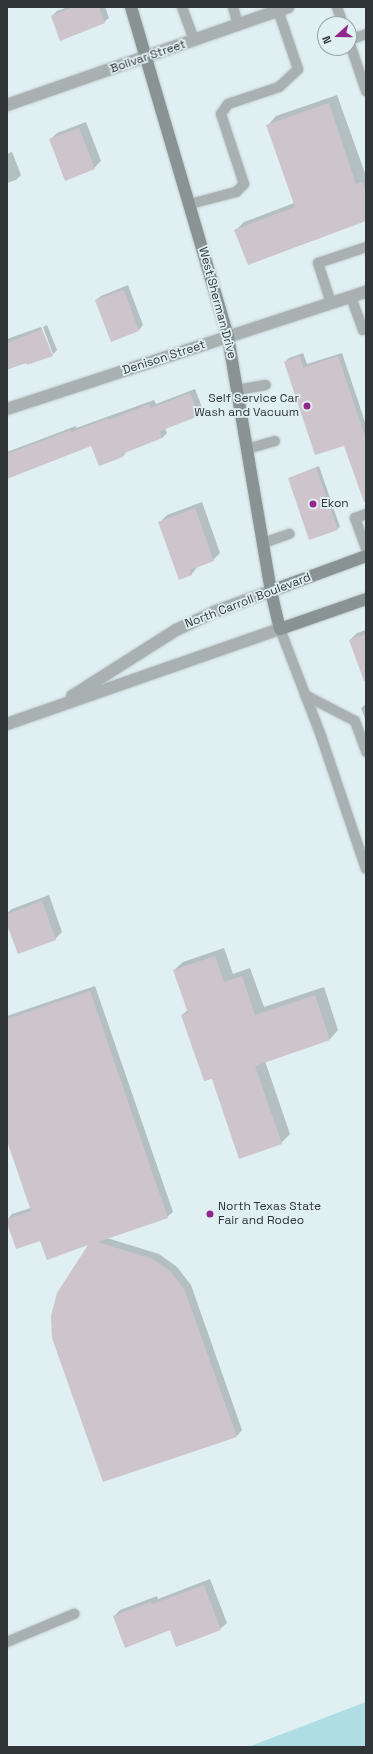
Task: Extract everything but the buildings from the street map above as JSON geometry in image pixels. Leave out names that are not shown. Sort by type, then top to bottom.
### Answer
[{"type":"street","name":"West Sherman Drive","points":[[131,7],[147,57],[228,337],[271,591],[280,629]]},
{"type":"street","name":"Bolivar Street","points":[[7,105],[284,8]]},
{"type":"street","name":"Denison Street","points":[[7,409],[366,292]]},
{"type":"street","name":"North Carroll Boulevard","points":[[54,708],[176,630],[214,612],[366,556]]},
{"type":"street","name":"North Carroll Boulevard","points":[[7,724],[366,599]]},
{"type":"lane","points":[[182,7],[194,40]]},
{"type":"lane","points":[[233,7],[238,25]]},
{"type":"lane","points":[[190,204],[236,192],[244,184],[221,114],[228,104],[279,87],[298,70],[284,8]]},
{"type":"lane","points":[[354,56],[366,91]]},
{"type":"lane","points":[[331,303],[318,263],[366,247]]},
{"type":"lane","points":[[351,297],[363,330],[366,329]]},
{"type":"lane","points":[[237,390],[266,385]]},
{"type":"lane","points":[[247,449],[275,441]]},
{"type":"lane","points":[[366,514],[355,518],[366,550]]},
{"type":"lane","points":[[263,543],[289,534]]},
{"type":"lane","points":[[280,629],[321,736],[366,869]]},
{"type":"lane","points":[[305,695],[355,721],[366,752]]},
{"type":"lane","points":[[7,1642],[74,1614]]},
{"type":"shaded area","points":[[366,1702],[366,1747],[248,1747]]},
{"type":"place","name":"Self Service Car Wash and Vacuum","points":[[307,406]]},
{"type":"place","name":"Ekon","points":[[313,504]]},
{"type":"place","name":"North Texas State Fair and Rodeo","points":[[210,1214]]}]
